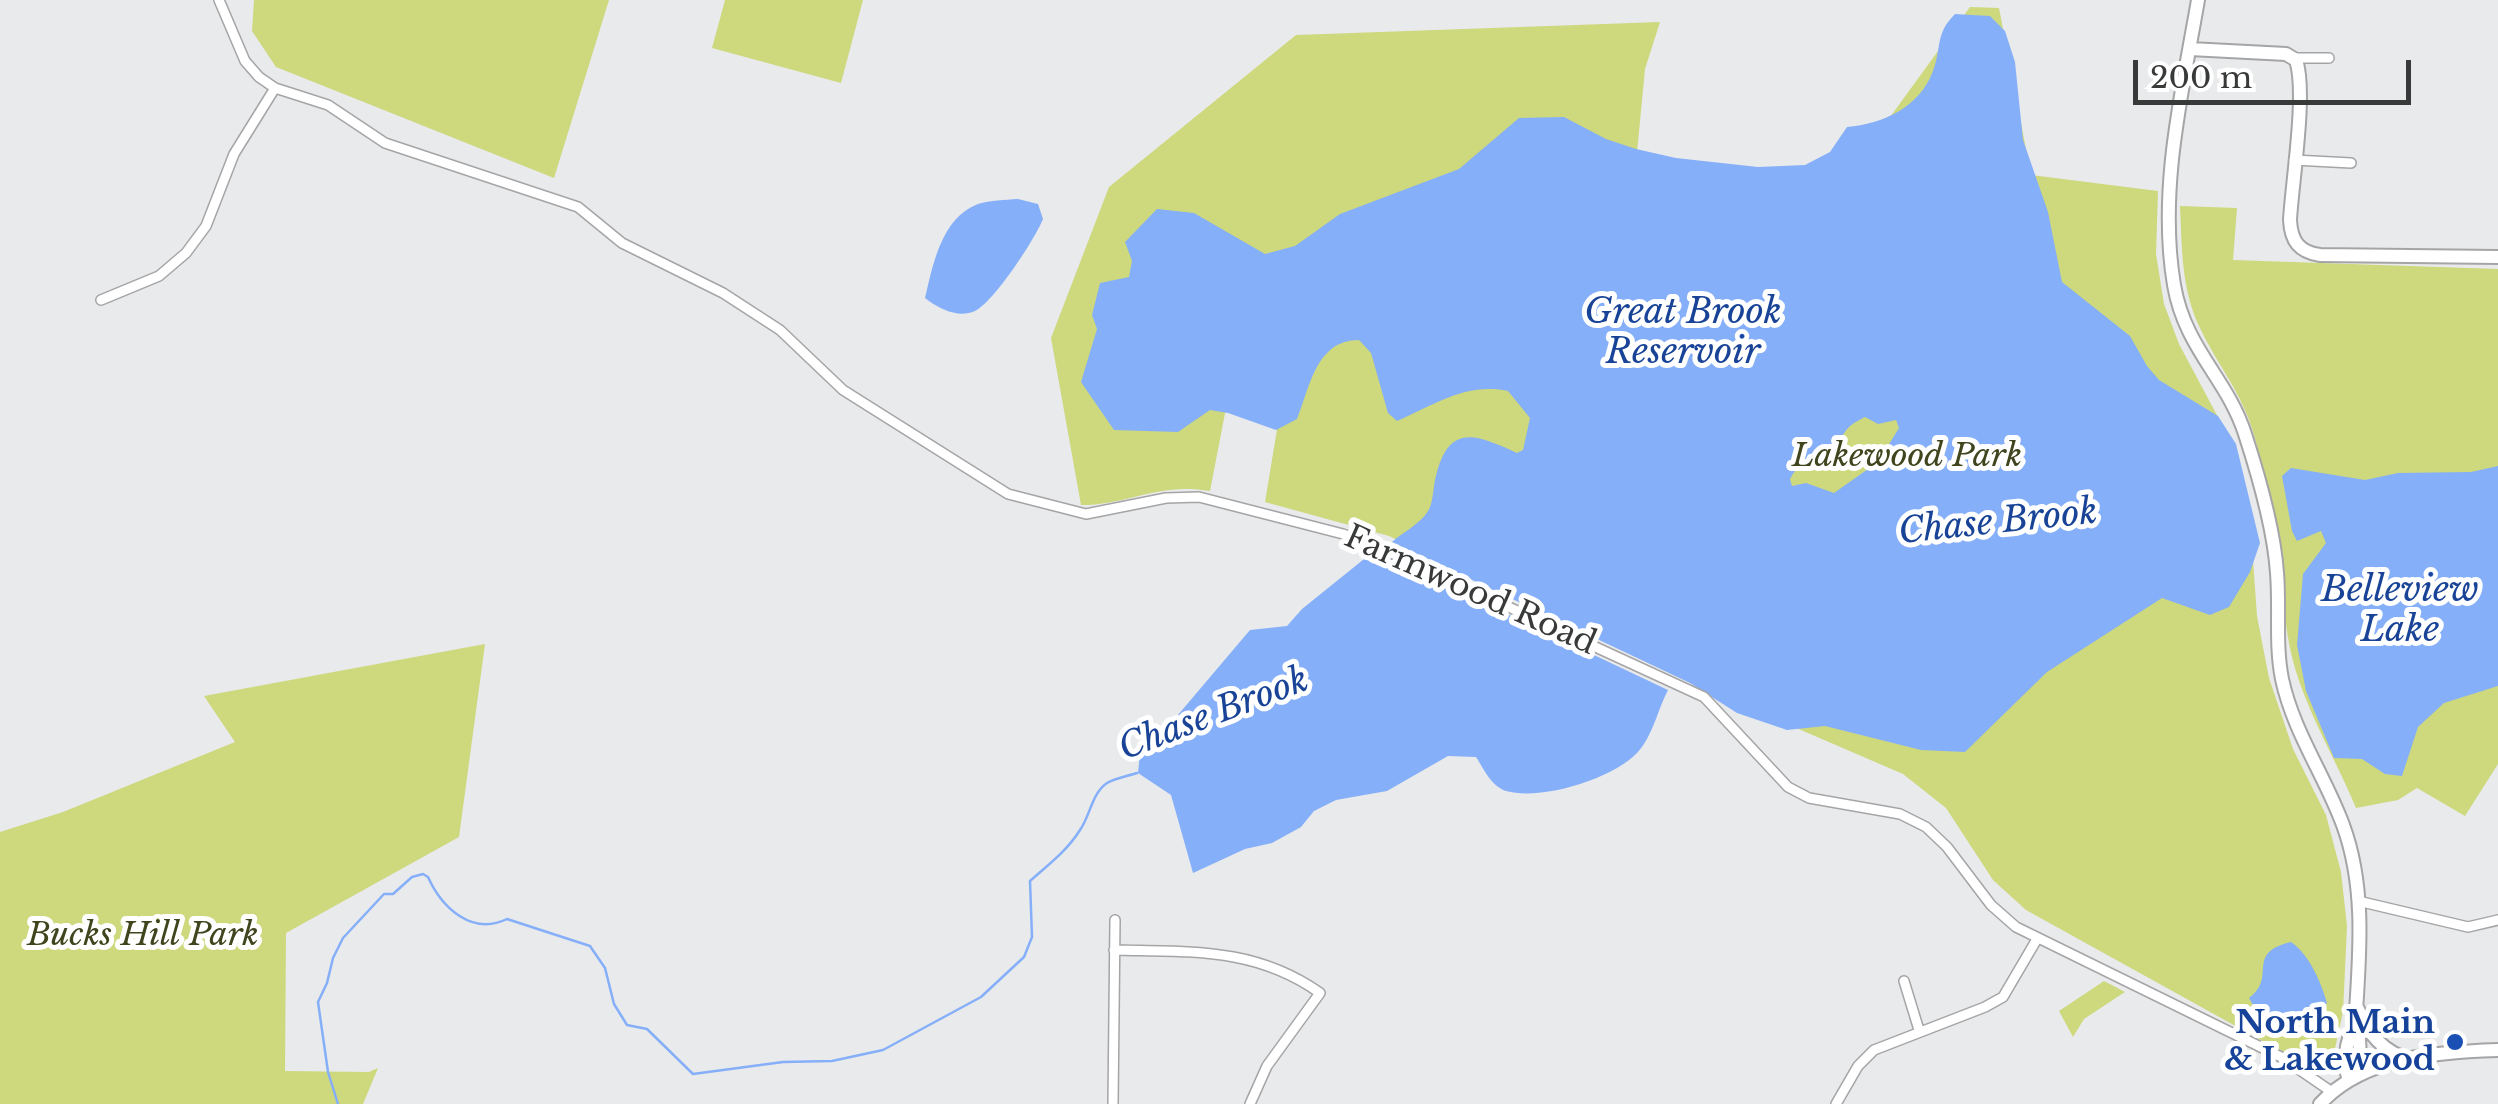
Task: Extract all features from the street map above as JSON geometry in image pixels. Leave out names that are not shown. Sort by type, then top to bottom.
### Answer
[{"type":"main road","points":[[2198,0],[2170,177],[2173,282],[2192,340],[2230,400],[2245,435],[2277,567],[2282,678],[2294,717],[2344,828],[2358,901],[2359,1037],[2349,1080]]},
{"type":"main road","points":[[2190,49],[2286,54],[2294,58],[2299,70],[2290,216],[2292,237],[2304,250],[2320,255],[2498,257]]},
{"type":"main road","points":[[2357,1001],[2362,1018],[2376,1039],[2396,1055],[2412,1060]]},
{"type":"main road","points":[[2320,1104],[2349,1080],[2378,1067],[2498,1050]]},
{"type":"street","name":"Farmwood Road","points":[[219,0],[246,61],[275,88],[328,106],[385,143],[578,207],[622,243],[723,293],[780,330],[843,390],[1008,494],[1086,514],[1166,498],[1199,497],[1343,534],[1387,550],[1685,687],[1724,714],[1788,787],[1809,798],[1900,814],[1926,827],[1947,846],[1990,905],[2036,940],[2118,975],[2281,1058],[2332,1092]]},
{"type":"street","points":[[2294,58],[2329,58]]},
{"type":"street","points":[[101,300],[158,276],[186,254],[206,226],[234,154],[275,88]]},
{"type":"street","points":[[2294,160],[2351,162]]},
{"type":"street","points":[[2358,901],[2468,927],[2498,920]]},
{"type":"street","points":[[1113,1104],[1115,920]]},
{"type":"street","points":[[1836,1104],[1868,1054],[1887,1042],[2000,1000],[2012,986],[2036,940]]},
{"type":"street","points":[[1114,950],[1210,952],[1251,958],[1294,974],[1320,992],[1267,1066],[1250,1104]]},
{"type":"street","points":[[1904,982],[1920,1030]]},
{"type":"green space","points":[[254,0],[609,0],[554,178],[276,67],[252,31]]},
{"type":"green space","points":[[725,0],[863,0],[841,83],[712,48]]},
{"type":"green space","name":"Great Brook Reservoir","points":[[1970,7],[1999,8],[2031,175],[2158,191],[2156,254],[2164,304],[2179,344],[2227,434],[2252,546],[2257,616],[2269,678],[2293,749],[2326,815],[2341,872],[2347,926],[2343,1012],[2334,1053],[2324,1070],[2315,1070],[2026,910],[1993,880],[1946,808],[1903,774],[1743,705],[1389,536],[1265,502],[1288,363],[1232,377],[1210,491],[1175,489],[1081,505],[1051,338],[1109,187],[1296,35],[1660,22],[1645,69],[1636,163],[1817,176],[1885,124]]},
{"type":"green space","points":[[2180,206],[2237,208],[2233,260],[2498,269],[2498,764],[2465,816],[2417,788],[2398,800],[2356,808],[2293,661],[2277,533],[2265,477],[2243,406],[2193,311],[2183,267]]},
{"type":"green space","name":"Bucks Hill Park","points":[[485,644],[459,837],[286,933],[285,1071],[369,1072],[378,1068],[363,1104],[0,1104],[0,832],[63,812],[235,742],[204,696]]},
{"type":"green space","points":[[2104,981],[2125,992],[2084,1019],[2073,1037],[2059,1011]]},
{"type":"water","name":"Great Brook Reservoir","points":[[1955,14],[1990,16],[2005,31],[2015,62],[2023,140],[2048,212],[2062,282],[2130,336],[2159,380],[2218,416],[2236,444],[2260,543],[2250,572],[2229,607],[2210,615],[2162,598],[2047,672],[1965,752],[1921,750],[1825,726],[1787,730],[1737,713],[1690,683],[1392,542],[1428,511],[1441,461],[1456,441],[1476,438],[1517,453],[1523,450],[1530,418],[1508,391],[1464,392],[1397,421],[1388,413],[1371,353],[1359,340],[1345,342],[1324,357],[1297,419],[1276,430],[1210,410],[1178,432],[1114,430],[1081,382],[1097,329],[1092,315],[1100,283],[1129,277],[1132,261],[1125,242],[1157,209],[1194,213],[1265,254],[1295,246],[1340,214],[1459,169],[1519,118],[1564,117],[1606,139],[1676,158],[1758,167],[1805,165],[1830,152],[1847,127],[1887,117],[1919,95],[1933,71],[1949,21]],"holes":[[[1865,417],[1878,424],[1896,420],[1899,428],[1878,462],[1834,493],[1806,483],[1792,486],[1790,479],[1795,471],[1829,450],[1853,424]]]},
{"type":"water","points":[[1018,199],[1038,204],[1043,219],[993,296],[975,311],[963,314],[945,310],[925,298],[941,244],[955,220],[978,204]]},
{"type":"water","name":"Belleview Lake","points":[[2498,466],[2498,686],[2444,703],[2418,727],[2402,776],[2385,774],[2362,759],[2334,758],[2306,691],[2297,645],[2303,574],[2326,543],[2321,531],[2297,541],[2282,476],[2291,468],[2365,480],[2398,473],[2471,472]]},
{"type":"water","points":[[1374,551],[1668,690],[1647,739],[1626,763],[1611,771],[1575,786],[1538,793],[1501,789],[1476,757],[1448,756],[1387,791],[1336,800],[1314,811],[1301,827],[1272,843],[1245,849],[1193,873],[1171,795],[1138,773],[1140,754],[1155,742],[1250,630],[1287,626],[1302,609]]},
{"type":"water","points":[[2291,942],[2314,969],[2327,1003],[2303,1020],[2289,1021],[2274,1015],[2262,1020],[2249,998],[2261,982],[2269,952]]},
{"type":"waterway","name":"Chase Brook","points":[[338,1104],[328,1072],[318,1002],[343,938],[384,894],[393,894],[412,877],[428,877],[441,899],[470,921],[482,924],[507,919],[590,946],[605,968],[614,1004],[627,1025],[647,1029],[693,1074],[783,1062],[832,1061],[883,1050],[981,997],[1024,957],[1032,937],[1030,881],[1075,838],[1102,787],[1137,773]]},
{"type":"place","name":"North Main & Lakewood","points":[[2455,1042]]},
{"type":"park label","name":"Lakewood Park","points":[[1907,457]]}]
